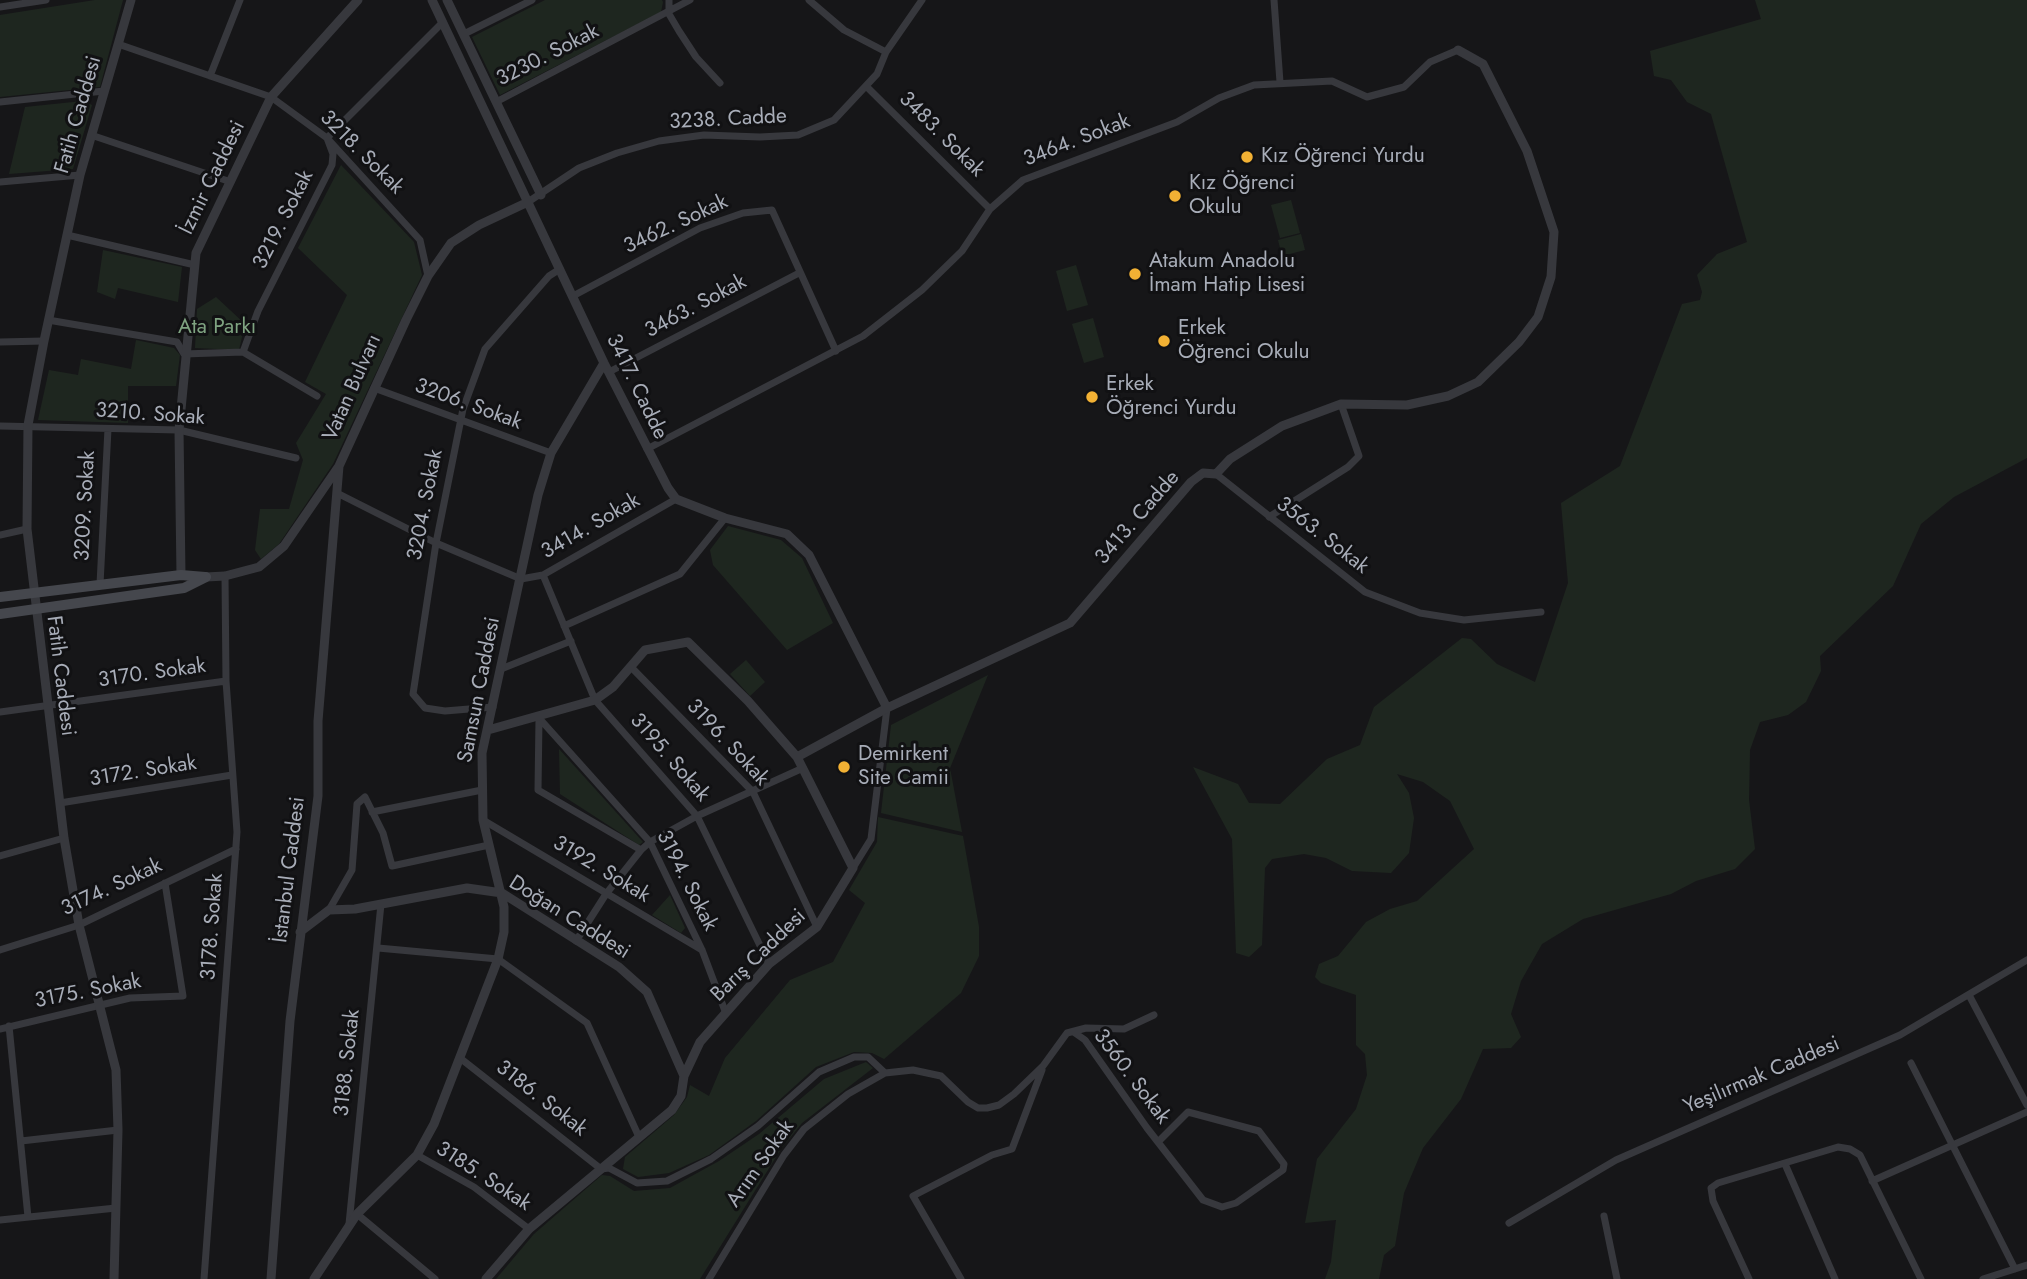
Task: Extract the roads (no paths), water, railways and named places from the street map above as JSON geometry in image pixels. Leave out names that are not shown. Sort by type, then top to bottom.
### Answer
[{"type":"main road","name":"Vatan Bulvarı","points":[[0,597],[181,575],[206,577]]},
{"type":"main road","name":"Vatan Bulvarı","points":[[0,614],[184,587],[206,577]]},
{"type":"street","points":[[0,7],[46,0]]},
{"type":"street","name":"Fatih Caddesi","points":[[114,1279],[118,1130],[116,1070],[79,925],[46,707],[27,528],[28,425],[80,175],[131,0]]},
{"type":"street","points":[[210,76],[240,0]]},
{"type":"street","name":"İzmir Caddesi","points":[[181,575],[179,430],[184,354],[196,253],[271,97],[358,0]]},
{"type":"street","name":"3417. Cadde","points":[[432,0],[604,363],[647,449],[676,499]]},
{"type":"street","points":[[447,0],[541,195]]},
{"type":"street","points":[[464,34],[532,0]]},
{"type":"street","points":[[668,0],[669,14],[696,57],[720,83]]},
{"type":"street","name":"3230. Sokak","points":[[496,102],[669,14],[690,0]]},
{"type":"street","name":"3238. Cadde","points":[[528,202],[579,168],[617,152],[659,141],[705,135],[798,135],[834,120],[877,74],[886,52],[922,0]]},
{"type":"street","points":[[1274,0],[1280,82]]},
{"type":"street","points":[[812,1],[844,30],[886,52]]},
{"type":"street","points":[[327,138],[443,23]]},
{"type":"street","name":"3218. Sokak","points":[[118,44],[271,97],[327,138],[420,240],[428,276]]},
{"type":"street","name":"3464. Sokak","points":[[647,449],[863,336],[922,290],[962,251],[990,209],[1023,180],[1177,122],[1219,98],[1254,85],[1332,81],[1367,97],[1404,87],[1430,62],[1458,50]]},
{"type":"street","name":"3413. Cadde","points":[[796,757],[887,708],[1070,623],[1191,482],[1203,473],[1216,474],[1230,459],[1282,426],[1341,404],[1407,405],[1448,396],[1478,382],[1519,342],[1538,317],[1552,276],[1555,232],[1527,151],[1483,64],[1458,50]]},
{"type":"street","name":"3483. Sokak","points":[[867,86],[990,209]]},
{"type":"street","points":[[0,102],[104,91]]},
{"type":"street","points":[[91,135],[231,182]]},
{"type":"street","name":"3219. Sokak","points":[[243,352],[258,311],[332,164],[333,154],[327,138]]},
{"type":"street","points":[[0,182],[80,175]]},
{"type":"street","name":"Vatan Bulvarı","points":[[206,577],[225,576],[259,567],[284,546],[339,466],[428,276],[451,243],[479,225],[528,202]]},
{"type":"street","name":"3462. Sokak","points":[[573,296],[700,228],[760,209],[772,209],[836,351]]},
{"type":"street","points":[[67,236],[195,265]]},
{"type":"street","name":"3204. Sokak","points":[[493,708],[445,711],[425,708],[412,694],[436,543],[460,422],[485,349],[549,276],[560,269]]},
{"type":"street","name":"3463. Sokak","points":[[609,372],[799,273]]},
{"type":"street","points":[[48,320],[177,342],[184,354],[243,352],[317,396]]},
{"type":"street","points":[[0,342],[44,341]]},
{"type":"street","name":"Samsun Caddesi","points":[[314,1279],[357,1214],[418,1155],[434,1124],[498,959],[504,932],[502,893],[483,820],[482,753],[551,453],[604,363]]},
{"type":"street","name":"3206. Sokak","points":[[374,388],[460,422],[551,453]]},
{"type":"street","points":[[1269,517],[1348,467],[1359,456],[1341,404]]},
{"type":"street","name":"3210. Sokak","points":[[0,426],[179,430],[296,458]]},
{"type":"street","name":"3209. Sokak","points":[[100,584],[108,429]]},
{"type":"street","name":"İstanbul Caddesi","points":[[271,1279],[300,932],[317,796],[318,721],[339,466]]},
{"type":"street","name":"3563. Sokak","points":[[1216,474],[1365,592],[1420,613],[1464,620],[1541,612]]},
{"type":"street","points":[[337,493],[436,543],[521,579]]},
{"type":"street","points":[[676,499],[725,518],[787,534],[809,555],[887,708],[871,839],[853,868]]},
{"type":"street","name":"3414. Sokak","points":[[521,579],[543,575],[676,499]]},
{"type":"street","points":[[564,626],[680,574],[725,518]]},
{"type":"street","points":[[0,535],[27,528]]},
{"type":"street","name":"3195. Sokak","points":[[543,575],[595,699],[697,816],[769,964]]},
{"type":"street","name":"3178. Sokak","points":[[204,1279],[236,849],[226,681],[225,576]]},
{"type":"street","points":[[501,669],[571,641]]},
{"type":"street","points":[[488,730],[539,718],[595,699],[632,668],[645,650],[688,642],[748,701],[796,757],[853,868]]},
{"type":"street","name":"3196. Sokak","points":[[632,668],[753,792],[817,927]]},
{"type":"street","name":"3170. Sokak","points":[[0,712],[226,681]]},
{"type":"street","points":[[539,718],[538,790],[641,850]]},
{"type":"street","name":"3194. Sokak","points":[[539,718],[650,842],[702,950],[725,1011]]},
{"type":"street","points":[[576,940],[606,894],[650,842],[697,816],[803,768]]},
{"type":"street","name":"3172. Sokak","points":[[60,803],[232,775]]},
{"type":"street","points":[[372,812],[482,790]]},
{"type":"street","points":[[300,932],[329,910],[352,870],[357,804],[361,799],[368,800],[383,833],[392,866],[489,845]]},
{"type":"street","name":"3192. Sokak","points":[[483,820],[702,950]]},
{"type":"street","points":[[0,856],[64,838]]},
{"type":"street","name":"3174. Sokak","points":[[0,950],[79,925],[236,849]]},
{"type":"street","name":"Barış Caddesi","points":[[486,1279],[529,1228],[672,1110],[681,1097],[684,1076],[700,1042],[769,964],[817,927],[853,868]]},
{"type":"street","name":"3175. Sokak","points":[[0,1029],[130,998],[183,996],[165,883]]},
{"type":"street","name":"Doğan Caddesi","points":[[329,910],[381,905],[467,888],[502,893],[619,967],[647,992],[684,1076]]},
{"type":"street","name":"3188. Sokak","points":[[349,1225],[381,905]]},
{"type":"street","points":[[378,948],[498,959],[587,1023],[639,1137]]},
{"type":"street","name":"Yeşilırmak Caddesi","points":[[1509,1223],[1616,1160],[1900,1035],[2027,960]]},
{"type":"street","points":[[1969,995],[2027,1105]]},
{"type":"street","name":"3560. Sokak","points":[[1075,1033],[1086,1028],[1124,1029],[1154,1015]]},
{"type":"street","points":[[9,1026],[28,1217]]},
{"type":"street","points":[[961,1279],[913,1196],[992,1155],[1012,1149],[1043,1066],[1061,1038],[1067,1033],[1075,1033]]},
{"type":"street","name":"3560. Sokak","points":[[1075,1033],[1085,1040],[1158,1142],[1194,1191],[1211,1205],[1222,1207],[1236,1203],[1283,1170],[1284,1164],[1259,1131],[1188,1112],[1158,1142]]},
{"type":"street","points":[[601,1168],[618,1172],[637,1183],[667,1181],[711,1159],[758,1126],[819,1072],[854,1058],[868,1057],[885,1073]]},
{"type":"street","name":"3186. Sokak","points":[[460,1058],[601,1168]]},
{"type":"street","points":[[1911,1063],[1955,1145],[2015,1269]]},
{"type":"street","name":"Arım Sokak","points":[[709,1279],[748,1210],[804,1129],[848,1094],[885,1073],[913,1070],[941,1076],[968,1102],[978,1108],[987,1108],[999,1105],[1014,1094],[1043,1066]]},
{"type":"street","points":[[1872,1181],[2027,1112]]},
{"type":"street","points":[[20,1141],[118,1130]]},
{"type":"street","points":[[1749,1279],[1713,1201],[1711,1188],[1718,1182],[1838,1147],[1850,1149],[1860,1155],[1921,1279]]},
{"type":"street","points":[[618,1172],[620,1153]]},
{"type":"street","name":"3185. Sokak","points":[[418,1155],[474,1187],[529,1228]]},
{"type":"street","points":[[1786,1164],[1835,1279]]},
{"type":"street","points":[[0,1220],[116,1208]]},
{"type":"street","points":[[357,1214],[435,1279]]},
{"type":"street","points":[[1604,1216],[1617,1279]]},
{"type":"street","points":[[1983,1279],[2027,1265]]},
{"type":"place","name":"Kız Öğrenci Yurdu","points":[[1247,157]]},
{"type":"place","name":"Kız Öğrenci Okulu","points":[[1175,196]]},
{"type":"place","name":"Atakum Anadolu İmam Hatip Lisesi","points":[[1135,274]]},
{"type":"place","name":"Erkek Öğrenci Okulu","points":[[1164,341]]},
{"type":"place","name":"Erkek Öğrenci Yurdu","points":[[1092,397]]},
{"type":"place","name":"Demirkent Site Camii","points":[[844,767]]},
{"type":"park label","name":"Ata Parkı","points":[[217,328]]}]
